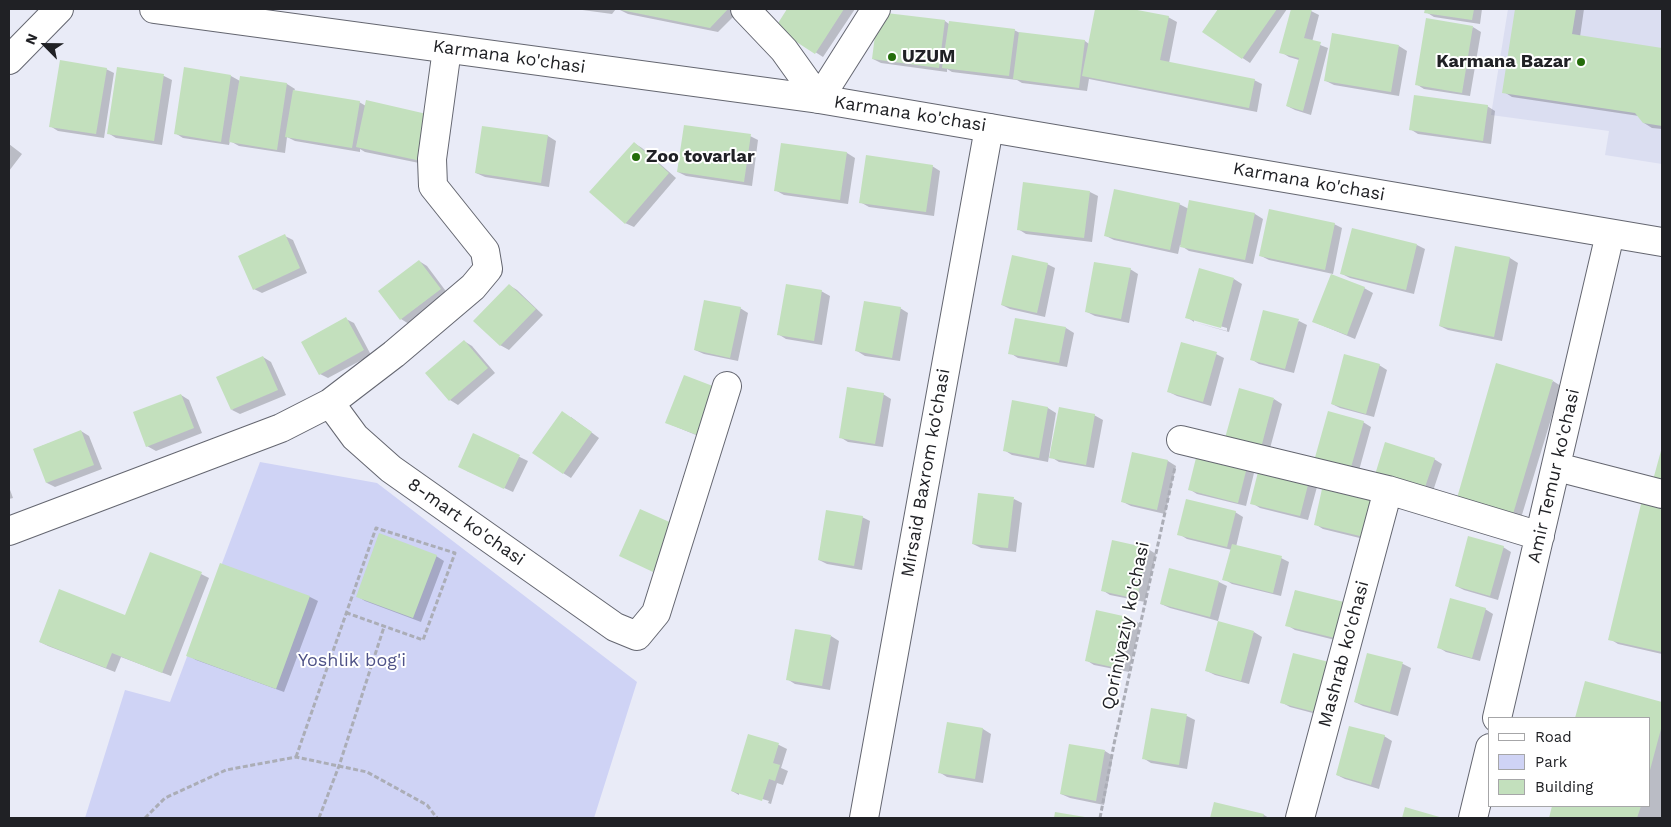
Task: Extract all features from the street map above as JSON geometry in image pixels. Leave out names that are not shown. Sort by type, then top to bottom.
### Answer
[{"type":"street","points":[[9,60],[59,9]]},
{"type":"street","name":"Karmana ko'chasi","points":[[154,9],[819,99],[1662,242]]},
{"type":"street","points":[[745,9],[784,50],[819,99],[876,9]]},
{"type":"street","points":[[9,531],[280,428],[330,403],[394,354],[473,287],[488,269],[485,251],[433,186],[432,160],[447,49]]},
{"type":"street","name":"Mirsaid Baxrom ko'chasi","points":[[864,818],[989,128]]},
{"type":"street","name":"Amir Temur ko'chasi","points":[[1497,717],[1610,234]]},
{"type":"street","name":"8-mart ko'chasi","points":[[330,403],[355,437],[391,470],[615,627],[637,636],[656,613],[727,386]]},
{"type":"street","points":[[1181,440],[1388,490],[1540,536]]},
{"type":"street","points":[[1557,467],[1662,494]]},
{"type":"street","name":"Mashrab ko'chasi","points":[[1300,818],[1388,490]]},
{"type":"street","points":[[1473,818],[1488,756]]},
{"type":"path","name":"Qoriniyaziy ko'chasi","points":[[1100,818],[1114,744],[1181,440]]},
{"type":"path","points":[[296,757],[346,613],[376,528],[455,553],[422,640],[346,613]]},
{"type":"path","points":[[319,818],[384,627]]},
{"type":"path","points":[[145,818],[165,798],[226,770],[296,757],[367,772],[427,805],[437,818]]},
{"type":"shaded area","name":"Karmana Bazar","points":[[1508,9],[1662,9],[1662,164],[1605,155],[1609,131],[1491,115]]},
{"type":"green space","name":"Yoshlik bog'i","points":[[260,462],[377,483],[637,682],[594,818],[85,818],[125,690],[170,702]]},
{"type":"building","points":[[616,9],[728,9],[710,28]]},
{"type":"building","points":[[787,9],[844,9],[815,54],[775,28]]},
{"type":"building","points":[[1095,9],[1132,9],[1169,16],[1160,60],[1255,79],[1249,108],[1082,76]]},
{"type":"building","points":[[1218,9],[1277,9],[1242,59],[1202,32]]},
{"type":"building","points":[[1291,9],[1312,9],[1304,38],[1321,42],[1303,111],[1286,106],[1299,58],[1279,53]]},
{"type":"building","points":[[1425,9],[1474,9],[1472,20],[1424,13]]},
{"type":"building","points":[[1515,9],[1576,9],[1572,34],[1662,48],[1662,126],[1643,123],[1635,113],[1502,93]]},
{"type":"building","points":[[878,12],[945,20],[939,68],[872,59]]},
{"type":"building","points":[[1426,18],[1473,26],[1462,93],[1415,85]]},
{"type":"building","points":[[949,21],[1015,29],[1009,76],[942,68]]},
{"type":"building","points":[[1019,32],[1085,40],[1079,88],[1013,79]]},
{"type":"building","points":[[1332,33],[1399,45],[1391,92],[1324,81]]},
{"type":"building","points":[[60,60],[107,68],[96,134],[49,127]]},
{"type":"building","points":[[117,67],[164,74],[154,141],[107,134]]},
{"type":"building","points":[[184,67],[231,75],[221,142],[174,134]]},
{"type":"building","points":[[240,76],[287,83],[277,150],[229,142]]},
{"type":"building","points":[[293,90],[360,101],[352,148],[285,137]]},
{"type":"building","points":[[1414,95],[1488,105],[1483,141],[1409,130]]},
{"type":"building","points":[[366,100],[431,115],[421,161],[356,147]]},
{"type":"building","points":[[684,125],[751,134],[744,182],[677,172]]},
{"type":"building","points":[[482,126],[548,135],[541,183],[475,173]]},
{"type":"building","points":[[634,142],[669,173],[625,224],[589,192]]},
{"type":"building","points":[[781,143],[847,152],[840,200],[774,191]]},
{"type":"building","points":[[866,155],[933,165],[926,212],[859,203]]},
{"type":"building","points":[[1023,182],[1090,191],[1084,238],[1017,230]]},
{"type":"building","points":[[1114,189],[1180,203],[1170,250],[1104,236]]},
{"type":"building","points":[[1189,200],[1255,213],[1245,260],[1180,247]]},
{"type":"building","points":[[1269,209],[1335,223],[1325,270],[1259,256]]},
{"type":"building","points":[[1352,228],[1417,244],[1406,290],[1340,274]]},
{"type":"building","points":[[285,234],[300,268],[253,290],[238,256]]},
{"type":"building","points":[[1455,246],[1510,257],[1494,337],[1439,326]]},
{"type":"building","points":[[1012,255],[1048,263],[1037,313],[1001,305]]},
{"type":"building","points":[[419,260],[441,289],[400,320],[378,291]]},
{"type":"building","points":[[1094,262],[1131,268],[1121,319],[1085,312]]},
{"type":"building","points":[[1199,268],[1234,278],[1221,328],[1185,318]]},
{"type":"building","points":[[1331,274],[1365,287],[1347,335],[1312,322]]},
{"type":"building","points":[[509,284],[536,309],[500,346],[473,321]]},
{"type":"building","points":[[786,284],[822,290],[814,341],[777,335]]},
{"type":"building","points":[[704,300],[741,307],[730,358],[694,350]]},
{"type":"building","points":[[864,301],[901,307],[892,358],[855,351]]},
{"type":"building","points":[[1263,310],[1299,319],[1285,369],[1250,360]]},
{"type":"building","points":[[346,317],[364,350],[319,375],[301,342]]},
{"type":"building","points":[[1015,318],[1066,327],[1059,363],[1008,354]]},
{"type":"building","points":[[464,340],[488,368],[449,401],[425,373]]},
{"type":"building","points":[[1181,342],[1217,352],[1203,402],[1167,392]]},
{"type":"building","points":[[1344,354],[1380,364],[1366,414],[1331,404]]},
{"type":"building","points":[[263,356],[278,390],[231,410],[216,377]]},
{"type":"building","points":[[1496,363],[1553,380],[1513,514],[1457,498]]},
{"type":"building","points":[[684,375],[718,388],[700,436],[665,423]]},
{"type":"building","points":[[847,387],[884,393],[875,444],[839,438]]},
{"type":"building","points":[[1239,388],[1274,398],[1261,448],[1225,438]]},
{"type":"building","points":[[181,394],[194,428],[146,447],[133,412]]},
{"type":"building","points":[[1012,400],[1048,407],[1039,458],[1003,451]]},
{"type":"building","points":[[1059,407],[1095,414],[1086,465],[1049,458]]},
{"type":"building","points":[[562,411],[592,432],[563,474],[532,453]]},
{"type":"building","points":[[1328,411],[1364,421],[1350,471],[1314,461]]},
{"type":"building","points":[[81,430],[94,465],[46,483],[33,449]]},
{"type":"building","points":[[473,433],[520,455],[504,489],[458,467]]},
{"type":"building","points":[[1385,442],[1435,458],[1423,493],[1374,478]]},
{"type":"building","points":[[1662,447],[1662,482],[1653,480]]},
{"type":"building","points":[[1132,452],[1168,460],[1157,510],[1121,502]]},
{"type":"building","points":[[1197,454],[1247,467],[1238,503],[1188,490]]},
{"type":"building","points":[[1259,468],[1309,481],[1300,516],[1250,504]]},
{"type":"building","points":[[1322,489],[1373,501],[1364,537],[1314,525]]},
{"type":"building","points":[[978,493],[1014,497],[1008,548],[972,544]]},
{"type":"building","points":[[1186,499],[1236,511],[1227,547],[1177,535]]},
{"type":"building","points":[[1642,500],[1662,505],[1662,652],[1608,640]]},
{"type":"building","points":[[640,509],[674,524],[653,572],[619,556]]},
{"type":"building","points":[[826,510],[863,516],[854,566],[818,560]]},
{"type":"building","points":[[379,533],[437,555],[413,618],[356,597]]},
{"type":"building","points":[[1468,536],[1504,546],[1490,596],[1455,586]]},
{"type":"building","points":[[1112,540],[1148,548],[1137,599],[1101,591]]},
{"type":"building","points":[[1232,544],[1282,556],[1273,593],[1222,580]]},
{"type":"building","points":[[150,552],[202,572],[162,673],[112,653],[106,668],[39,642],[59,589],[125,615]]},
{"type":"building","points":[[220,563],[310,596],[276,689],[186,656]]},
{"type":"building","points":[[1169,568],[1219,581],[1210,617],[1160,604]]},
{"type":"building","points":[[1295,590],[1344,602],[1335,638],[1285,626]]},
{"type":"building","points":[[1450,598],[1486,608],[1472,658],[1437,648]]},
{"type":"building","points":[[1096,610],[1132,618],[1121,669],[1085,661]]},
{"type":"building","points":[[1218,621],[1254,631],[1241,681],[1205,671]]},
{"type":"building","points":[[795,629],[831,635],[822,686],[786,680]]},
{"type":"building","points":[[1293,653],[1329,662],[1315,712],[1280,703]]},
{"type":"building","points":[[1367,653],[1403,662],[1390,712],[1354,702]]},
{"type":"building","points":[[1585,681],[1662,702],[1662,725],[1651,766],[1651,717],[1575,717]]},
{"type":"building","points":[[1151,708],[1187,714],[1179,765],[1142,759]]},
{"type":"building","points":[[947,722],[983,728],[975,779],[938,773]]},
{"type":"building","points":[[1349,726],[1385,735],[1371,785],[1336,775]]},
{"type":"building","points":[[748,734],[779,743],[773,763],[780,765],[775,781],[769,779],[762,801],[731,791]]},
{"type":"building","points":[[1069,744],[1105,750],[1096,801],[1060,794]]},
{"type":"building","points":[[1214,802],[1264,814],[1263,818],[1210,818]]},
{"type":"building","points":[[1405,807],[1443,818],[1402,818]]},
{"type":"building","points":[[1552,807],[1641,807],[1637,818],[1549,818]]},
{"type":"building","points":[[1055,812],[1085,817],[1085,818],[1054,818]]},
{"type":"place","name":"UZUM","points":[[892,57]]},
{"type":"place","name":"Karmana Bazar","points":[[1581,62]]},
{"type":"place","name":"Zoo tovarlar","points":[[636,157]]}]
